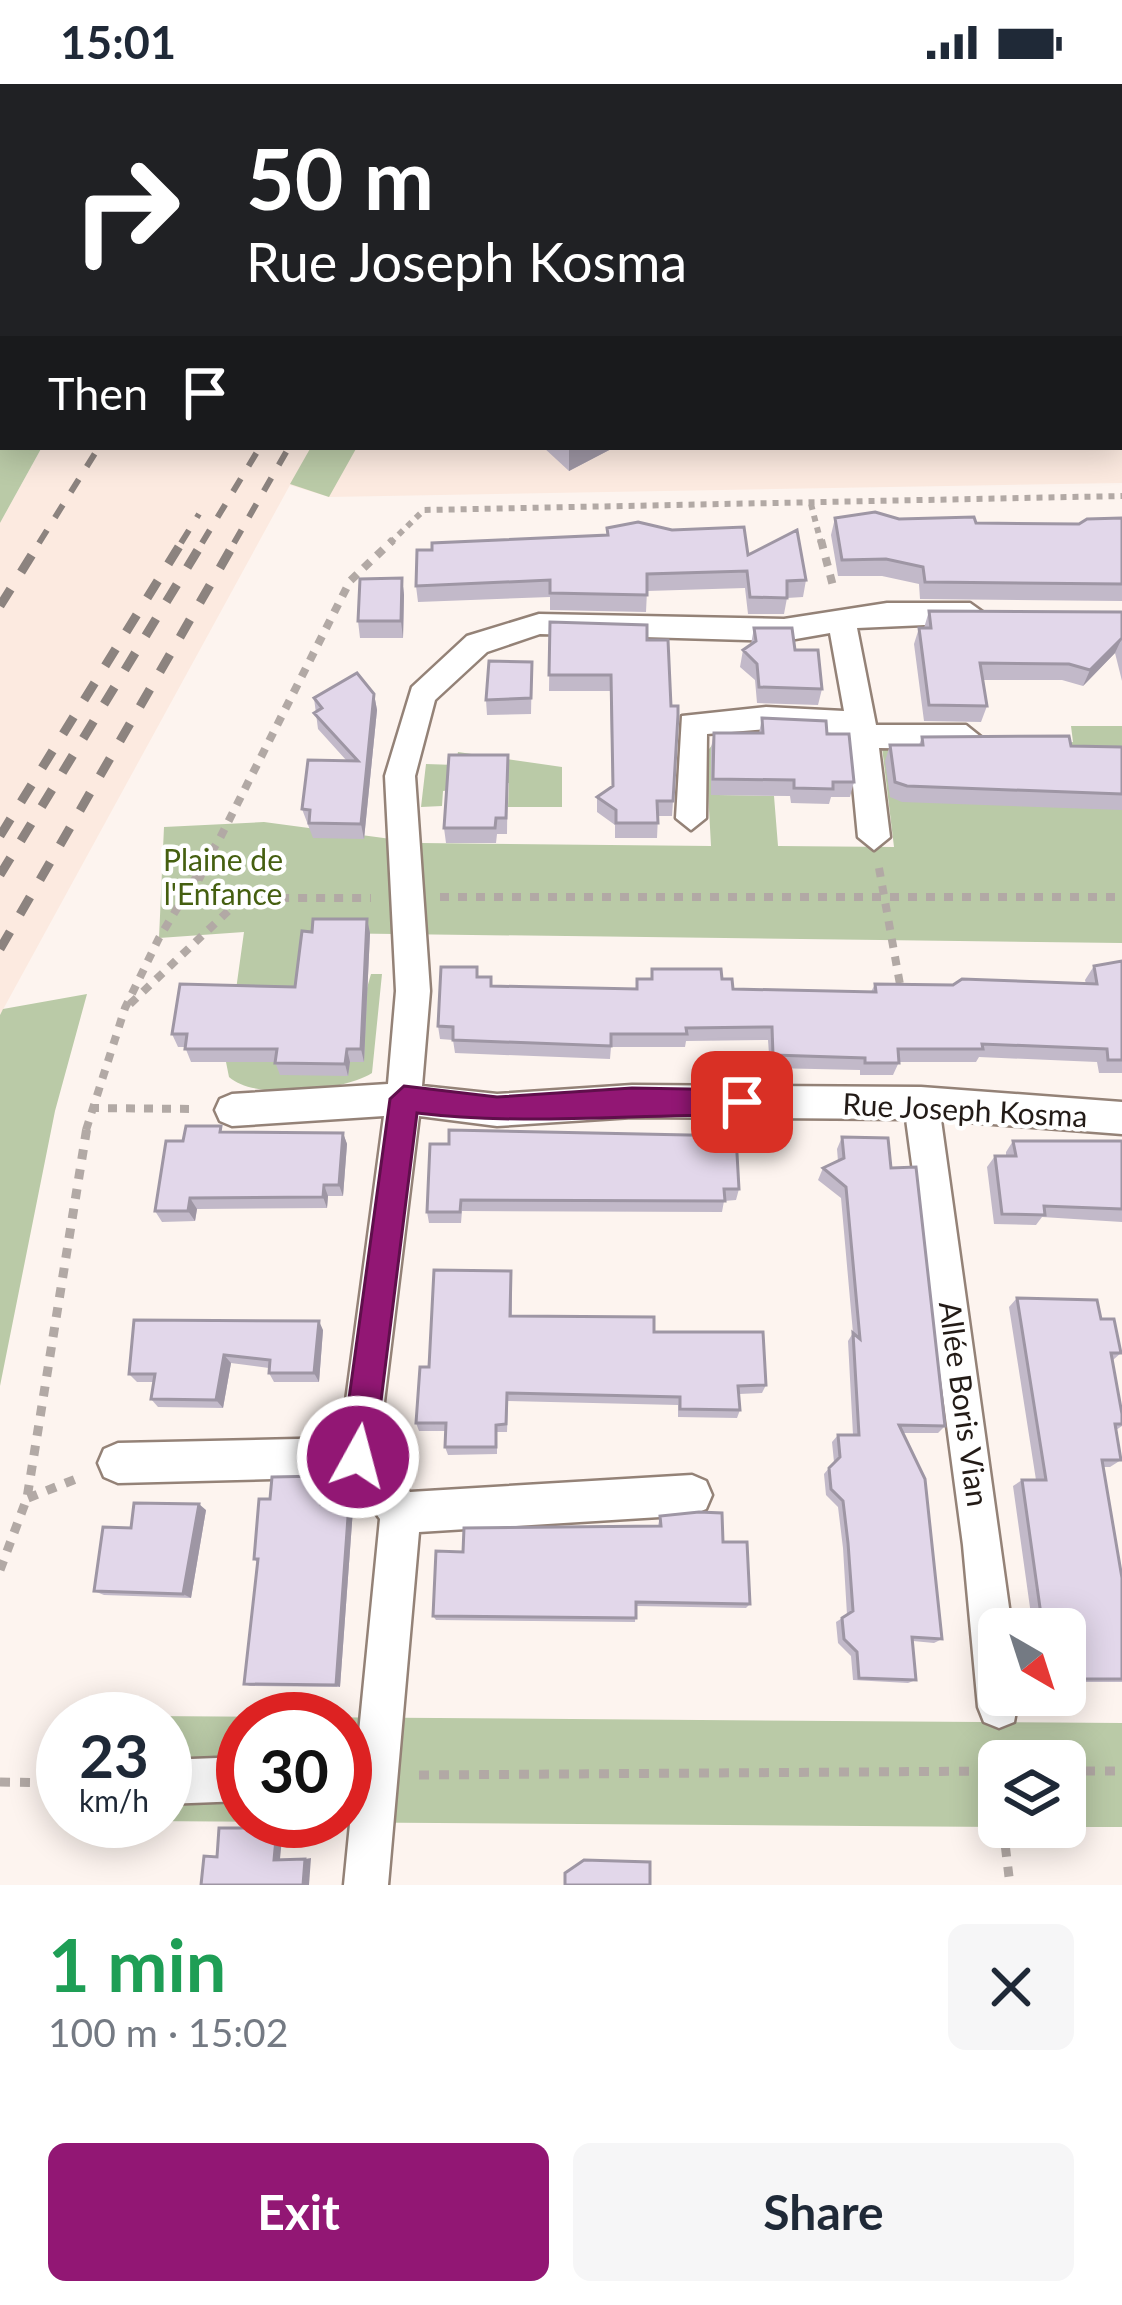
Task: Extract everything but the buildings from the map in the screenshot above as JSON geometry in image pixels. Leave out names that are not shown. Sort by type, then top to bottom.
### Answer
[{"type":"street","points":[[372,1709],[401,1514],[358,1457],[404,1099],[412,991],[400,776],[422,695],[476,644],[539,624],[784,630],[887,613],[1005,613]]},
{"type":"street","points":[[842,621],[862,729],[874,837]]},
{"type":"street","points":[[691,818],[692,724],[766,718],[1001,738]]},
{"type":"street","name":"Rue Joseph Kosma","points":[[232,1110],[404,1099],[497,1110],[632,1101],[921,1102],[1122,1118]]},
{"type":"street","name":"Allée Boris Vian","points":[[921,1102],[989,1608]]},
{"type":"street","points":[[118,1463],[358,1457]]},
{"type":"street","points":[[401,1514],[692,1495]]},
{"type":"street","points":[[364,1848],[365,1885]]},
{"type":"path","points":[[811,504],[842,621]]},
{"type":"path","points":[[196,874],[242,898],[1122,897]]},
{"type":"path","points":[[884,897],[904,1011]]},
{"type":"path","points":[[125,1008],[242,898]]},
{"type":"path","points":[[91,1108],[232,1110]]},
{"type":"path","points":[[27,1498],[118,1463]]},
{"type":"path","points":[[372,1776],[978,1771]]},
{"type":"path","points":[[1086,1771],[1122,1771]]},
{"type":"path","points":[[0,1782],[36,1783]]},
{"type":"path","points":[[1006,1848],[1010,1885]]},
{"type":"shaded area","points":[[40,450],[1122,450],[1122,483],[329,497],[290,485],[0,1015],[0,523]]},
{"type":"green space","points":[[0,450],[40,450],[0,523]]},
{"type":"green space","points":[[309,450],[355,450],[329,497],[290,484]]},
{"type":"green space","name":"Plaine de l'Enfance","points":[[768,723],[718,795],[774,796],[778,846],[894,847],[881,739],[1057,745],[1073,742],[1071,726],[1122,726],[1122,943],[318,933],[365,995],[371,974],[382,974],[372,1073],[342,1085],[278,1091],[229,1077],[226,1062],[244,932],[159,938],[164,827],[264,822],[421,843],[711,846],[706,753],[722,732]]},
{"type":"green space","points":[[458,752],[562,767],[562,807],[508,807],[509,783],[443,791],[442,806],[421,807],[426,764],[455,765]]},
{"type":"green space","points":[[87,994],[55,1111],[0,1386],[0,1015],[3,1009]]},
{"type":"green space","points":[[192,1716],[216,1716],[216,1822],[192,1821]]},
{"type":"green space","points":[[372,1718],[1122,1723],[1122,1827],[1086,1827],[1086,1740],[978,1740],[978,1827],[372,1823]]},
{"type":"railway","points":[[39,543],[97,450]]},
{"type":"railway","points":[[202,543],[258,450]]},
{"type":"railway","points":[[234,543],[287,450]]},
{"type":"railway","points":[[181,543],[199,514]]},
{"type":"railway","points":[[0,606],[41,540]]},
{"type":"railway","points":[[0,836],[183,540]]},
{"type":"railway","points":[[0,875],[204,540]]},
{"type":"railway","points":[[0,949],[236,540]]},
{"type":"route","points":[[358,1457],[404,1099],[497,1110],[632,1101],[742,1102]]}]
